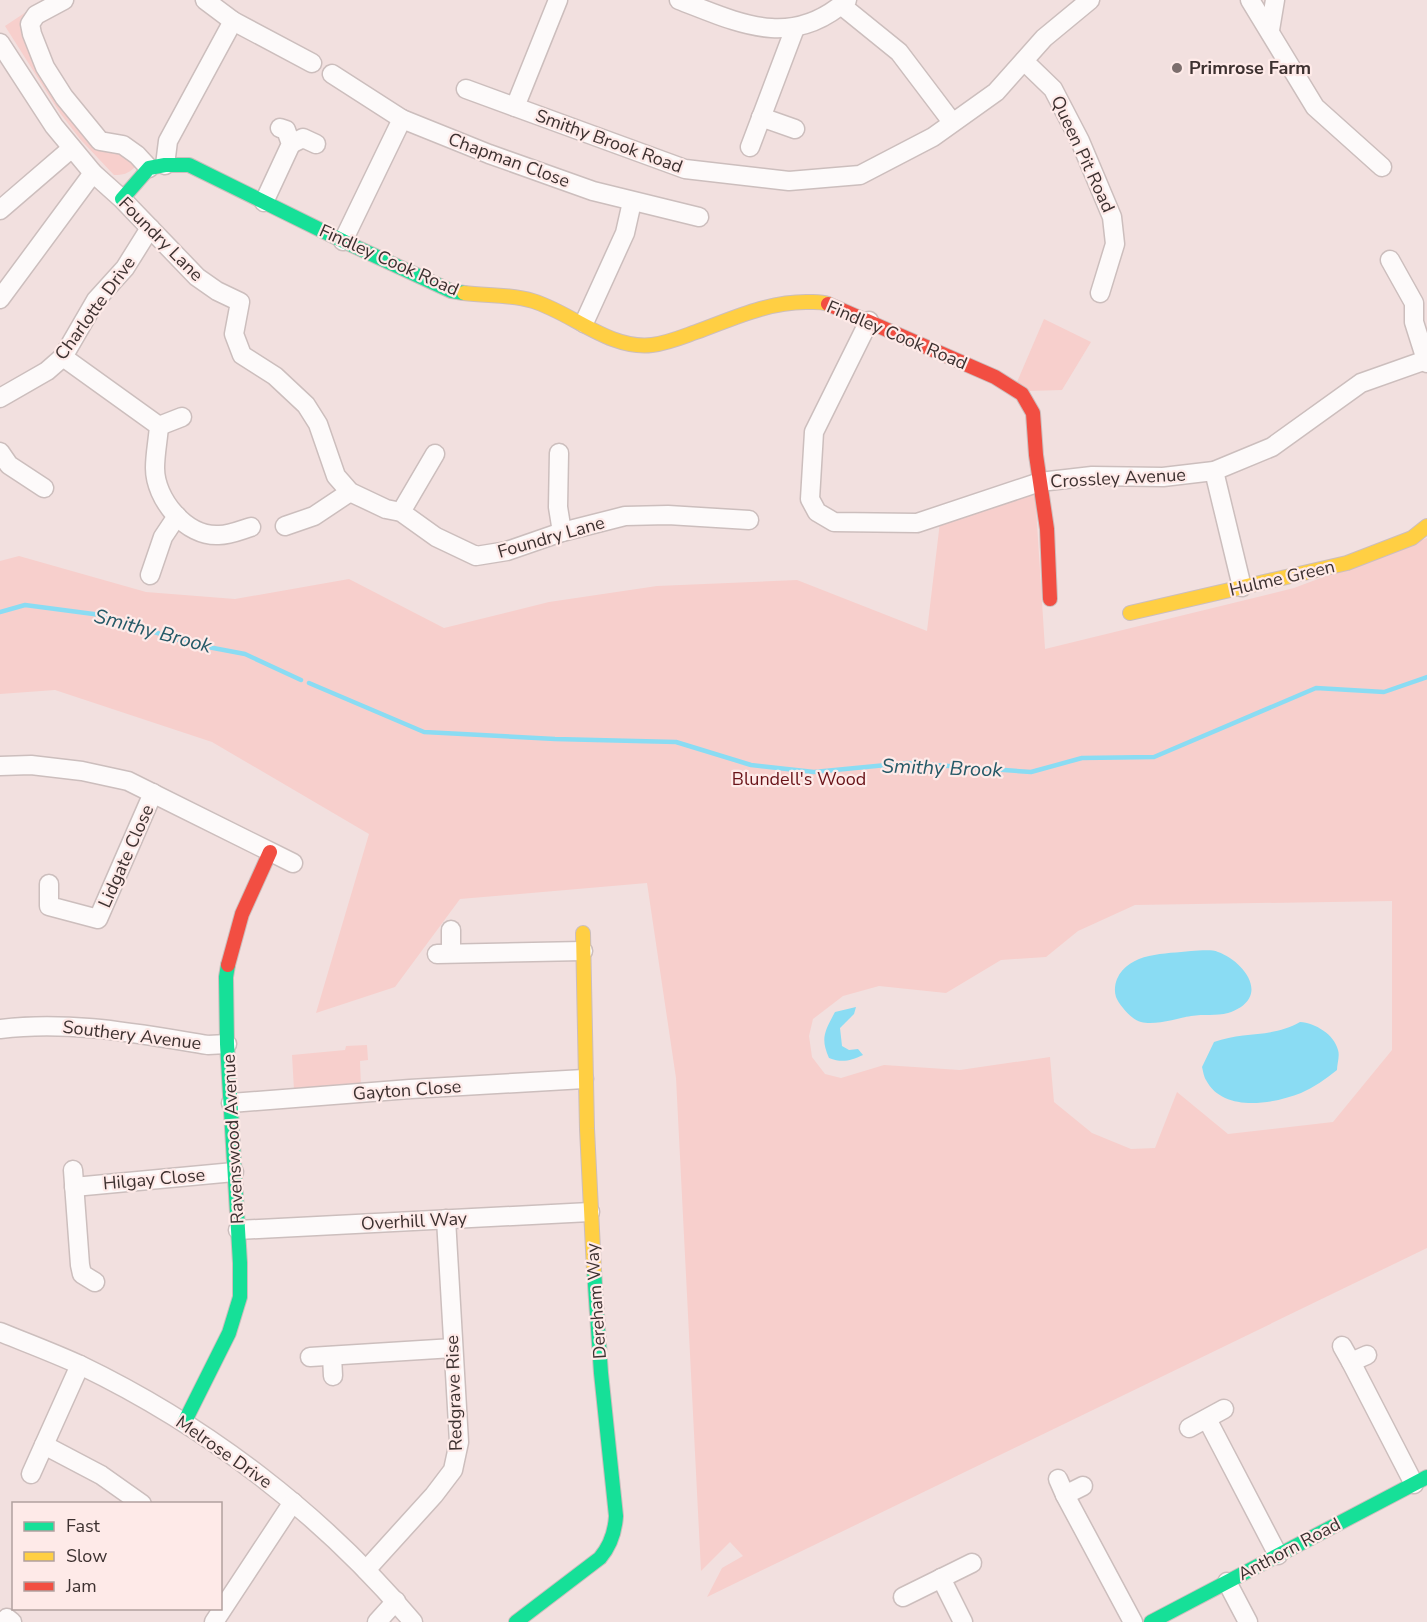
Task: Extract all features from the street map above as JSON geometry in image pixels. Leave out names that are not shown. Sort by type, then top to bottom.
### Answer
[{"type":"street","points":[[64,0],[36,15],[30,24],[45,67],[64,97],[100,141],[123,146],[157,167]]},
{"type":"street","points":[[205,0],[233,21],[312,63]]},
{"type":"street","points":[[515,107],[558,0]]},
{"type":"street","points":[[680,0],[742,25],[774,29],[795,28],[816,20],[844,2],[898,52],[952,122]]},
{"type":"street","name":"Smithy Brook Road","points":[[466,89],[685,169],[789,181],[860,175],[933,137],[996,93],[1044,38],[1090,0]]},
{"type":"street","points":[[1250,0],[1316,107],[1382,167]]},
{"type":"street","points":[[1270,30],[1275,0]]},
{"type":"street","points":[[122,199],[157,167],[168,141],[233,21]]},
{"type":"street","points":[[750,147],[795,28]]},
{"type":"street","name":"Foundry Lane","points":[[1,48],[54,126],[93,173],[122,199],[197,277],[217,291],[240,302],[234,334],[242,355],[275,376],[306,405],[318,424],[336,476],[350,492],[386,509],[401,512],[436,537],[476,556],[507,551],[562,532],[625,516],[668,515],[749,520]]},
{"type":"street","name":"Queen Pit Road","points":[[1024,60],[1053,89],[1108,203],[1115,230],[1115,244],[1100,292]]},
{"type":"street","name":"Chapman Close","points":[[332,74],[402,119],[489,154],[593,191],[699,217]]},
{"type":"street","points":[[761,117],[795,129]]},
{"type":"street","points":[[343,241],[402,119]]},
{"type":"street","points":[[280,128],[286,130],[291,144]]},
{"type":"street","points":[[264,202],[291,144],[303,138],[316,144]]},
{"type":"street","points":[[0,210],[72,148]]},
{"type":"street","name":"Findley Cook Road","points":[[157,167],[189,165],[451,291],[467,295],[502,295],[534,301],[622,343],[639,346],[664,344],[766,306],[822,303],[869,321],[995,377],[1022,394],[1033,413],[1036,455],[1047,529],[1050,599]]},
{"type":"street","points":[[0,299],[93,173]]},
{"type":"street","points":[[584,323],[626,233],[632,202]]},
{"type":"street","name":"Charlotte Drive","points":[[0,398],[47,371],[63,357],[96,300],[126,268],[150,228]]},
{"type":"street","points":[[1390,260],[1414,303],[1414,322],[1426,362]]},
{"type":"street","name":"Crossley Avenue","points":[[869,321],[813,432],[810,499],[818,512],[834,522],[917,523],[1040,482],[1092,476],[1163,477],[1214,471],[1272,447],[1361,383],[1426,362]]},
{"type":"street","points":[[63,357],[159,426]]},
{"type":"street","points":[[159,426],[182,417]]},
{"type":"street","points":[[159,426],[155,468],[157,482],[177,516],[197,531],[218,535],[251,527]]},
{"type":"street","points":[[0,452],[9,465],[44,488]]},
{"type":"street","points":[[559,453],[558,507],[562,532]]},
{"type":"street","points":[[401,512],[435,454]]},
{"type":"street","points":[[1214,471],[1242,587]]},
{"type":"street","points":[[285,526],[314,516],[350,492]]},
{"type":"street","points":[[150,575],[163,537],[177,516]]},
{"type":"street","name":"Hulme Green","points":[[1130,612],[1347,563],[1412,538],[1427,526]]},
{"type":"street","points":[[0,766],[31,765],[82,771],[128,781],[293,863]]},
{"type":"street","name":"Lidgate Close","points":[[50,884],[49,906],[98,919],[153,793]]},
{"type":"street","name":"Ravenswood Avenue","points":[[184,1423],[229,1333],[240,1297],[227,1044],[226,977],[229,956],[242,914],[270,852]]},
{"type":"street","points":[[451,930],[444,954],[583,942]]},
{"type":"street","name":"Dereham Way","points":[[516,1622],[600,1558],[610,1547],[615,1532],[616,1516],[597,1328],[590,1212],[584,1079],[583,942]]},
{"type":"street","name":"Southery Avenue","points":[[0,1029],[53,1026],[90,1027],[208,1045],[227,1044]]},
{"type":"street","name":"Gayton Close","points":[[231,1103],[410,1089],[584,1079]]},
{"type":"street","name":"Hilgay Close","points":[[95,1282],[82,1274],[80,1265],[74,1178],[234,1172]]},
{"type":"street","name":"Overhill Way","points":[[238,1230],[590,1212]]},
{"type":"street","name":"Redgrave Rise","points":[[366,1570],[434,1496],[453,1470],[459,1442],[447,1219]]},
{"type":"street","name":"Melrose Drive","points":[[0,1332],[80,1365],[184,1423],[226,1451],[293,1502],[366,1570],[413,1622]]},
{"type":"street","points":[[1342,1346],[1359,1359],[1420,1481]]},
{"type":"street","points":[[310,1357],[453,1348]]},
{"type":"street","points":[[332,1356],[333,1376]]},
{"type":"street","points":[[31,1474],[80,1365]]},
{"type":"street","points":[[1189,1428],[1224,1409]]},
{"type":"street","points":[[1207,1419],[1278,1555]]},
{"type":"street","points":[[44,1445],[101,1475],[140,1502]]},
{"type":"street","name":"Anthorn Road","points":[[1152,1622],[1420,1481]]},
{"type":"street","points":[[1083,1486],[1062,1487],[1133,1622]]},
{"type":"street","points":[[222,1610],[293,1502]]},
{"type":"street","points":[[903,1597],[972,1563]]},
{"type":"street","points":[[941,1578],[963,1622]]},
{"type":"street","points":[[1227,1582],[1248,1622]]},
{"type":"street","points":[[377,1622],[396,1601]]},
{"type":"green space","points":[[26,12],[23,29],[25,43],[65,109],[84,138],[98,147],[119,152],[133,161],[135,167],[130,171],[114,175],[80,139],[60,113],[5,26]]},
{"type":"green space","points":[[1044,319],[1091,342],[1062,390],[1030,391],[1017,382]]},
{"type":"green space","name":"Blundell's Wood","points":[[1035,492],[1045,649],[1294,588],[1427,538],[1427,1248],[707,1597],[722,1568],[743,1556],[730,1542],[701,1571],[676,1078],[647,883],[460,899],[395,987],[316,1013],[369,834],[212,742],[55,690],[0,694],[0,561],[19,556],[146,592],[235,599],[349,579],[444,628],[549,602],[657,586],[797,580],[927,631],[940,522]],"holes":[[[1392,901],[1392,1050],[1333,1122],[1228,1134],[1177,1092],[1155,1148],[1131,1149],[1092,1133],[1054,1102],[1050,1057],[960,1070],[884,1065],[841,1078],[825,1074],[812,1057],[809,1036],[813,1019],[843,996],[879,986],[946,993],[1001,960],[1046,957],[1078,931],[1135,905]]]},
{"type":"green space","points":[[367,1045],[368,1060],[360,1061],[361,1086],[294,1090],[292,1055],[345,1050],[346,1046]]},
{"type":"water","points":[[1191,951],[1215,951],[1234,961],[1247,975],[1251,984],[1248,1000],[1241,1007],[1228,1013],[1147,1023],[1134,1019],[1116,997],[1116,981],[1123,970],[1139,959],[1149,956]]},
{"type":"water","points":[[856,1007],[854,1014],[840,1028],[842,1046],[849,1050],[858,1049],[863,1055],[846,1061],[829,1058],[824,1040],[835,1012]]},
{"type":"water","points":[[1300,1022],[1323,1030],[1336,1044],[1339,1057],[1337,1070],[1324,1080],[1290,1097],[1249,1103],[1224,1098],[1206,1080],[1202,1067],[1214,1042],[1236,1036],[1279,1030]]},
{"type":"waterway","name":"Smithy Brook","points":[[0,612],[25,605],[101,615],[192,644],[245,654],[301,680]]},
{"type":"waterway","name":"Smithy Brook","points":[[309,683],[424,732],[555,739],[676,742],[751,765],[814,772],[907,763],[1031,772],[1082,758],[1154,757],[1316,688],[1384,692],[1427,677]]},
{"type":"traffic: fast","points":[[122,199],[149,168],[189,165],[343,241],[451,291],[464,293]]},
{"type":"traffic: fast","points":[[184,1423],[229,1333],[240,1297],[227,1044],[226,977],[228,965]]},
{"type":"traffic: fast","points":[[516,1622],[600,1558],[610,1543],[615,1527],[616,1516],[601,1373],[594,1270]]},
{"type":"traffic: fast","points":[[1151,1622],[1427,1477]]},
{"type":"traffic: slow","points":[[464,293],[508,296],[533,301],[606,336],[636,345],[652,345],[669,341],[750,312],[777,305],[815,302],[828,304]]},
{"type":"traffic: slow","points":[[1130,613],[1347,563],[1412,538],[1427,526]]},
{"type":"traffic: slow","points":[[583,933],[587,1129],[594,1270]]},
{"type":"traffic: jam","points":[[828,304],[995,377],[1022,394],[1033,413],[1036,455],[1047,529],[1050,599]]},
{"type":"traffic: jam","points":[[228,965],[242,914],[270,852]]},
{"type":"place","name":"Primrose Farm","points":[[1177,68]]}]
